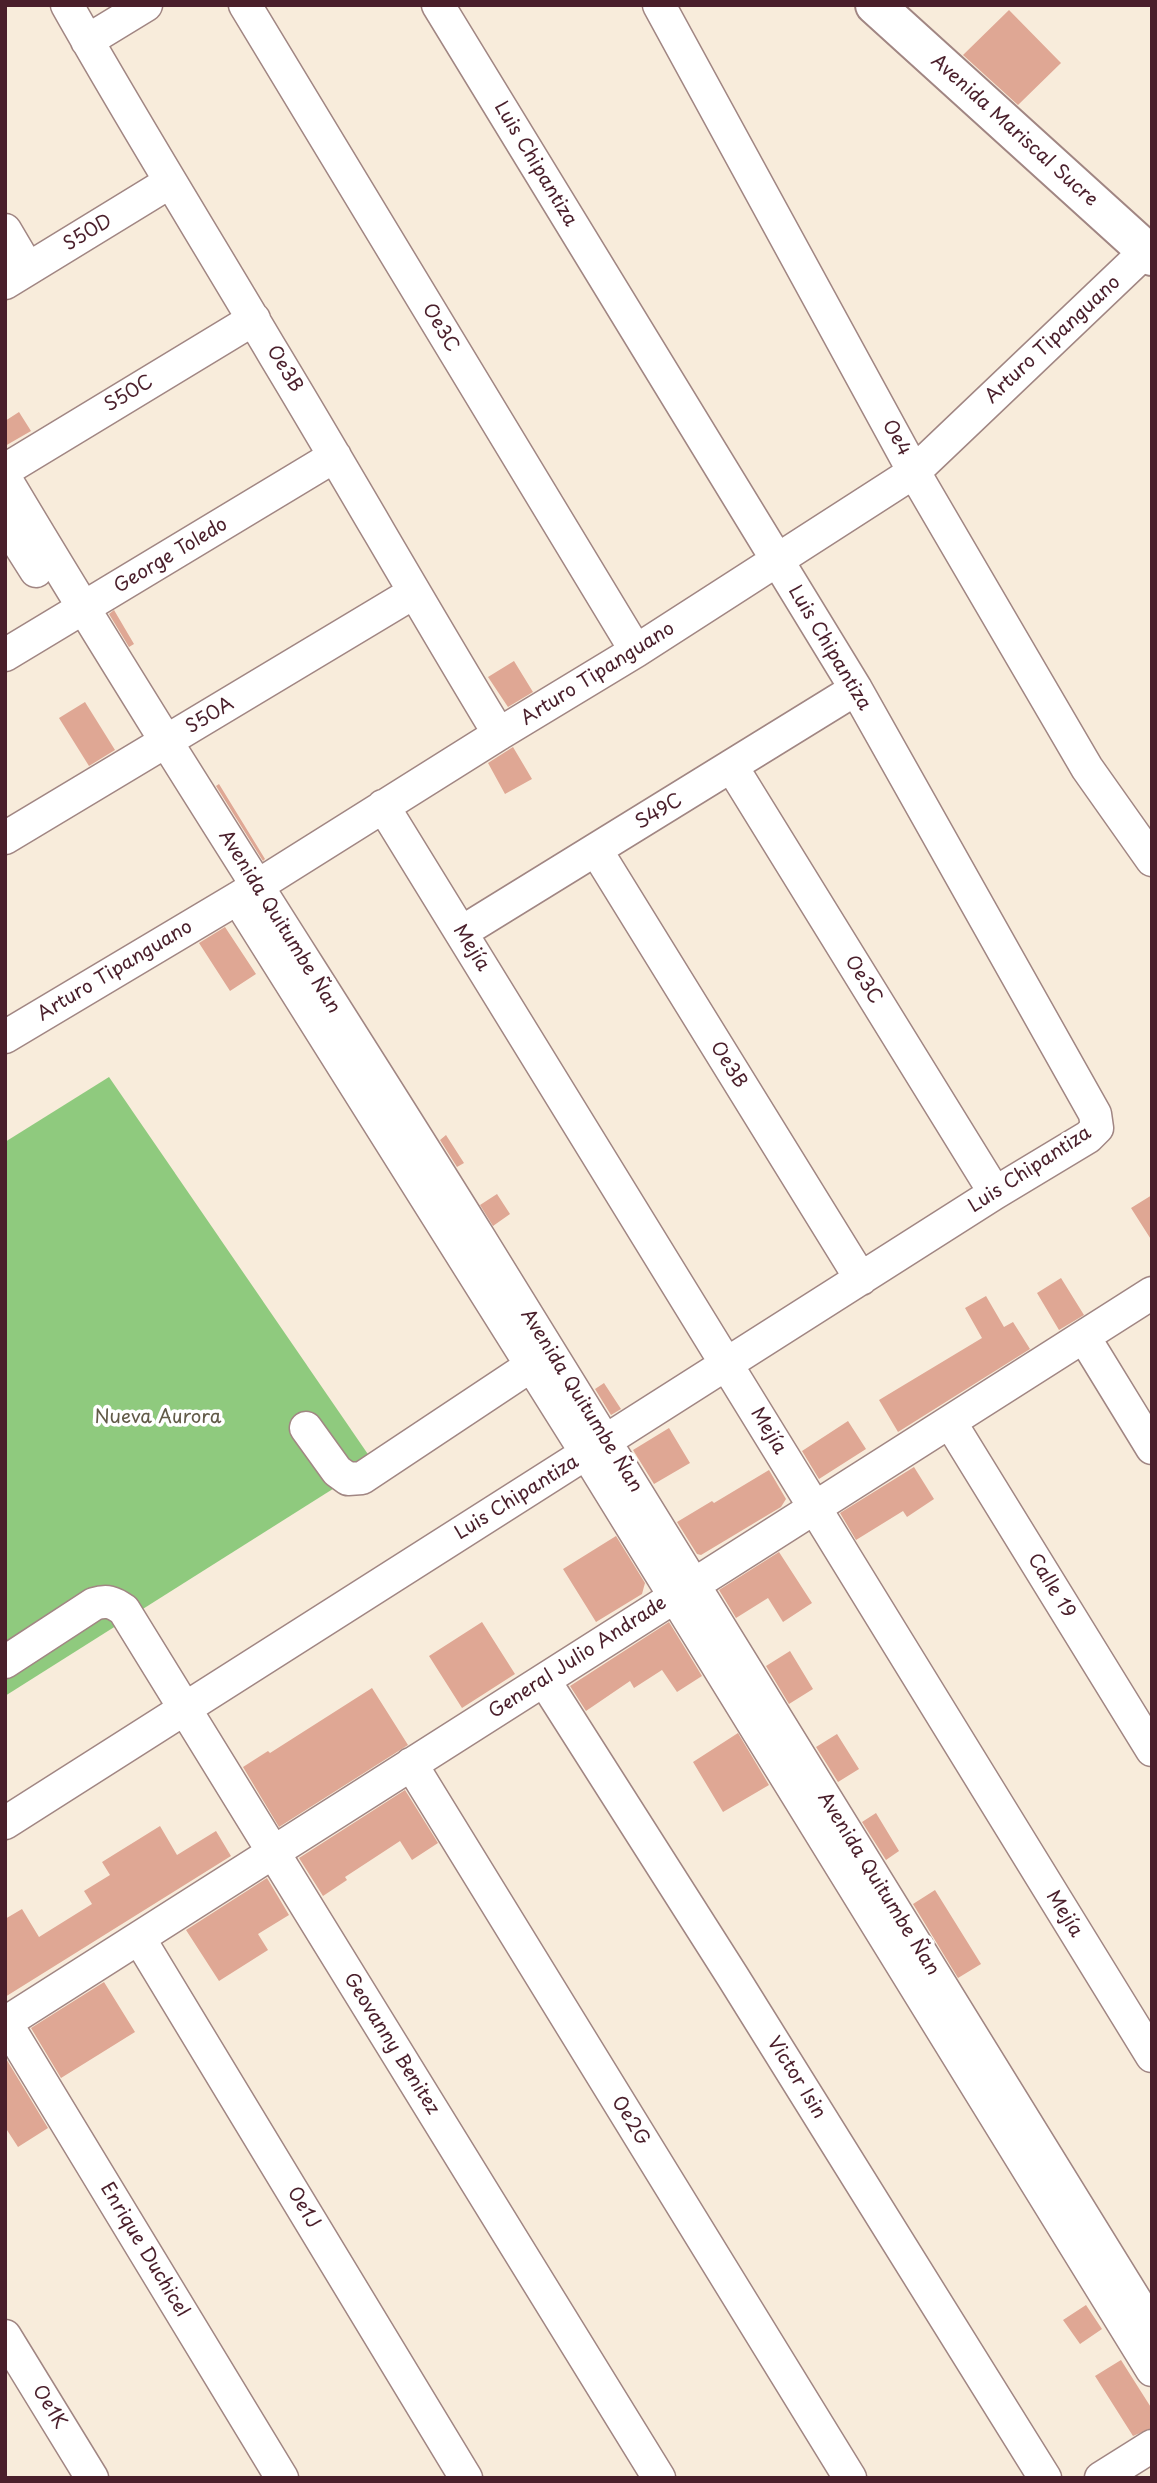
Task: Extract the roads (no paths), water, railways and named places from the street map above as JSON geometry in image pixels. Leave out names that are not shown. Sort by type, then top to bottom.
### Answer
[{"type":"main road","name":"Avenida Mariscal Sucre","points":[[895,12],[1149,254]]},
{"type":"street","name":"Oe3B","points":[[67,5],[335,456],[413,593],[499,734]]},
{"type":"street","points":[[87,41],[146,5]]},
{"type":"street","name":"Oe3C","points":[[245,5],[636,651]]},
{"type":"street","name":"Luis Chipantiza","points":[[5,1823],[995,1193],[1088,1137],[1097,1128],[1095,1114],[856,690],[438,5]]},
{"type":"street","name":"Oe4","points":[[659,5],[914,471],[1087,768],[1152,860]]},
{"type":"street","name":"S50D","points":[[17,276],[170,182]]},
{"type":"street","points":[[5,230],[17,276]]},
{"type":"street","name":"Arturo Tipanguano","points":[[5,1037],[247,892],[636,651],[914,471],[1149,254]]},
{"type":"street","name":"S50C","points":[[5,470],[254,319]]},
{"type":"street","name":"George Toledo","points":[[5,655],[335,456]]},
{"type":"street","name":"Avenida Quitumbe Ñan","points":[[5,478],[74,614]]},
{"type":"street","name":"Avenida Quitumbe Ñan","points":[[5,522],[74,614],[596,1448],[1152,2370]]},
{"type":"street","name":"S50A","points":[[5,838],[413,593]]},
{"type":"street","name":"S49C","points":[[462,932],[856,690]]},
{"type":"street","name":"Oe3C","points":[[732,767],[995,1193]]},
{"type":"street","name":"Mejía","points":[[383,806],[1152,2056]]},
{"type":"street","name":"Oe3B","points":[[596,850],[861,1279]]},
{"type":"street","name":"General Julio Andrade","points":[[6,2023],[1152,1293]]},
{"type":"street","points":[[1084,1337],[1152,1448]]},
{"type":"street","points":[[306,1428],[337,1471],[348,1479],[362,1478],[541,1360]]},
{"type":"street","name":"Calle 19","points":[[950,1422],[1152,1750]]},
{"type":"street","name":"Avenida Quitumbe Ñan","points":[[683,1591],[1152,2327]]},
{"type":"street","name":"Geovanny Benitez","points":[[5,1662],[94,1604],[114,1602],[124,1610],[659,2478]]},
{"type":"street","name":"Victor Isin","points":[[544,1679],[741,1989],[1045,2478]]},
{"type":"street","name":"Oe2G","points":[[411,1764],[850,2478]]},
{"type":"street","name":"Oe1J","points":[[139,1938],[466,2478]]},
{"type":"street","name":"Enrique Duchicel","points":[[6,2023],[282,2478]]},
{"type":"street","name":"Oe1K","points":[[5,2336],[92,2478]]},
{"type":"street","points":[[1101,2478],[1152,2446]]},
{"type":"park label","name":"Nueva Aurora","points":[[158,1418]]}]
